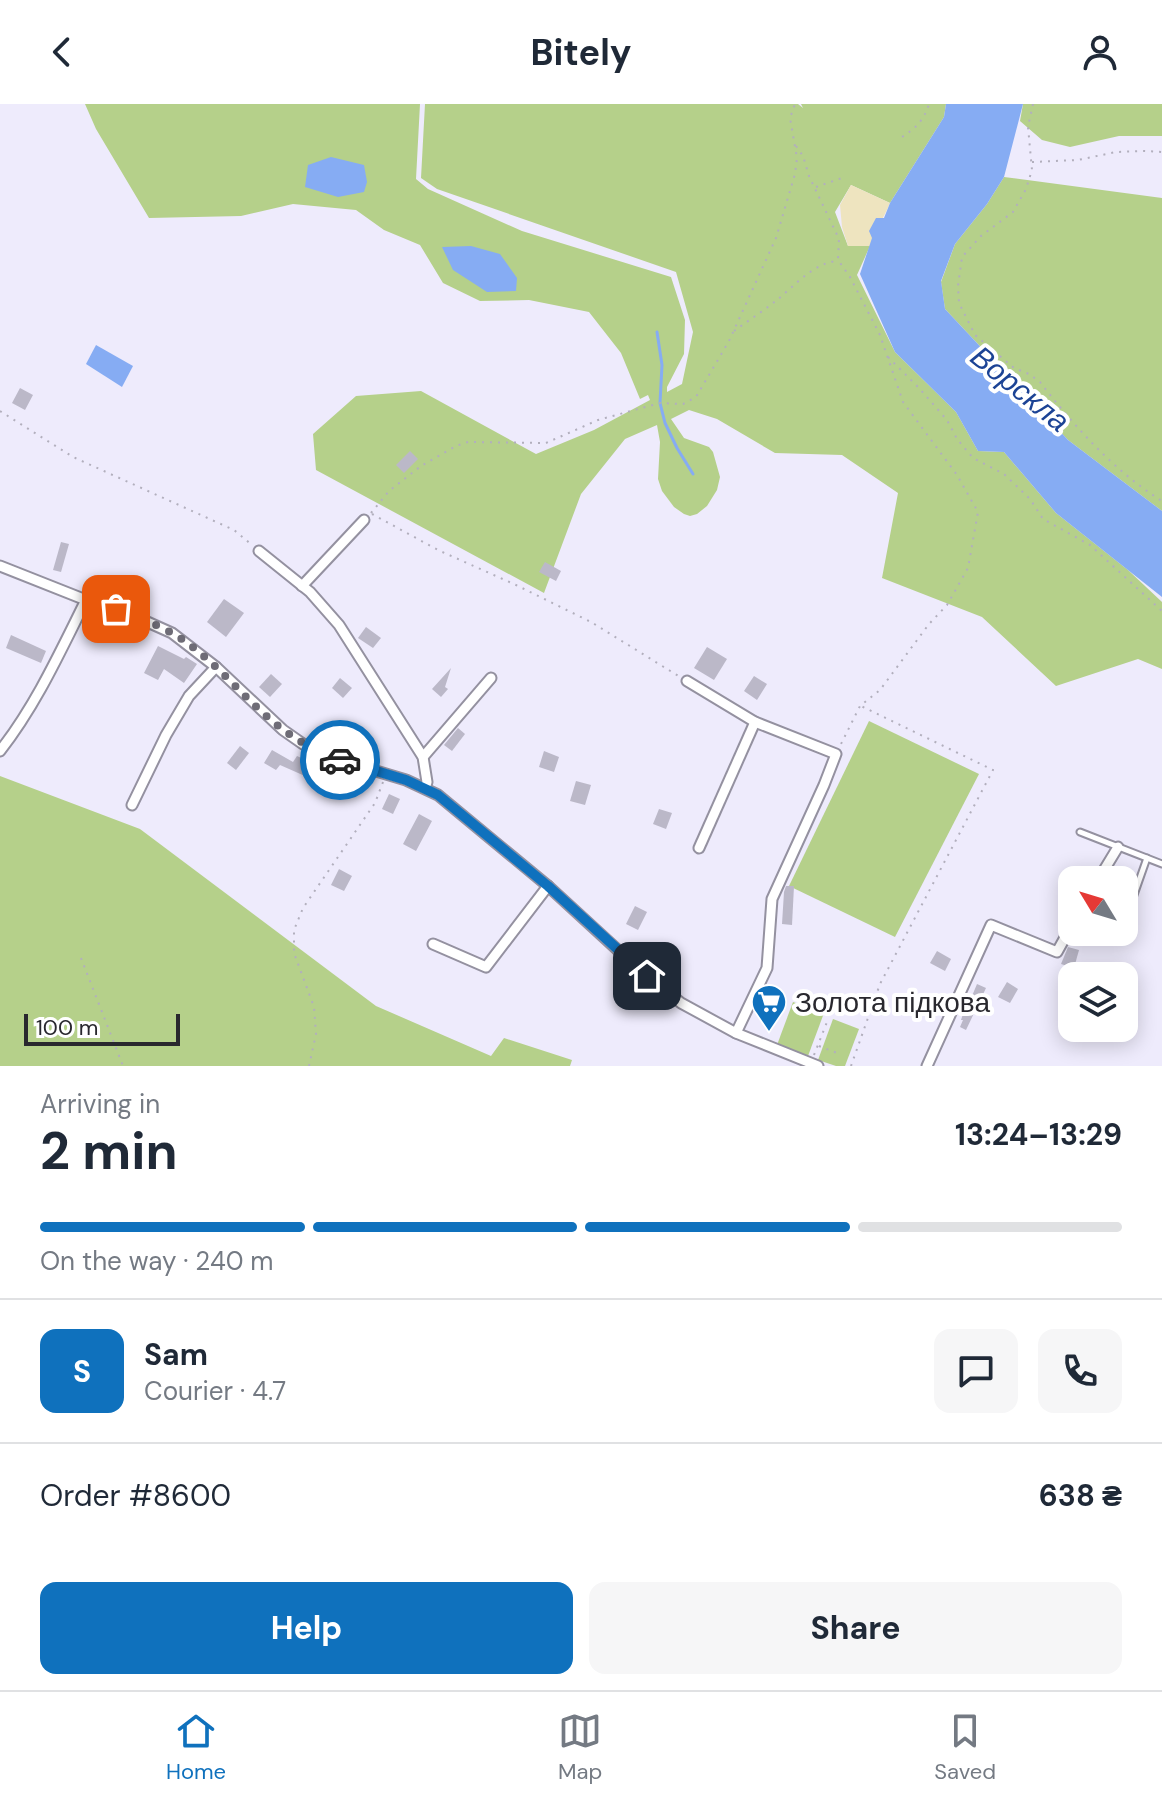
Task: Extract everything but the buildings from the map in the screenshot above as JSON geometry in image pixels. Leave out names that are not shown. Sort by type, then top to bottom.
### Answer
[{"type":"street","points":[[302,586],[368,516]]},
{"type":"street","points":[[259,551],[302,586],[339,625],[423,757],[425,788]]},
{"type":"street","points":[[0,566],[172,633],[216,667],[283,730],[303,744],[438,795],[681,1003],[736,1033],[814,1065]]},
{"type":"street","points":[[0,751],[20,726],[86,600]]},
{"type":"street","points":[[132,805],[189,696],[216,667]]},
{"type":"street","points":[[423,757],[491,678]]},
{"type":"street","points":[[687,681],[755,722],[836,754],[772,899],[767,968],[736,1033]]},
{"type":"street","points":[[699,848],[755,722]]},
{"type":"street","points":[[1106,866],[1118,847]]},
{"type":"street","points":[[433,944],[486,967],[548,886]]},
{"type":"street","points":[[927,1066],[991,925],[1057,952],[1060,946]]},
{"type":"lane","points":[[1080,832],[1162,864]]},
{"type":"lane","points":[[1138,884],[1147,858]]},
{"type":"path","points":[[687,681],[591,622],[368,516],[389,491],[421,466],[456,446],[468,442],[546,443],[598,420],[660,403],[683,404],[696,397],[733,332],[776,238],[795,174],[796,146],[790,118],[795,104]]},
{"type":"path","points":[[902,137],[925,118],[929,104]]},
{"type":"path","points":[[1033,104],[1028,127],[1032,170],[1026,189],[1013,212],[981,236],[962,257],[959,303],[975,335],[1014,368],[1040,382],[1102,454],[1162,501]]},
{"type":"path","points":[[796,146],[839,239],[838,260],[880,335],[903,402],[957,475],[978,512],[968,568],[947,605],[880,690],[860,706],[836,754]]},
{"type":"path","points":[[1031,162],[1078,160],[1116,152],[1162,152]]},
{"type":"path","points":[[815,188],[845,177]]},
{"type":"path","points":[[733,332],[806,276],[827,262],[838,260]]},
{"type":"path","points":[[887,357],[947,420],[957,439],[973,458],[1004,474],[1030,499],[1043,519],[1090,545],[1162,611]]},
{"type":"path","points":[[0,411],[73,457],[234,530],[259,551]]},
{"type":"path","points":[[851,1066],[880,984],[993,770],[860,706]]},
{"type":"path","points":[[309,1066],[316,1034],[314,1007],[294,953],[294,930],[303,908],[375,803],[387,774]]},
{"type":"path","points":[[81,958],[123,1066]]},
{"type":"path","points":[[814,1065],[827,1022]]},
{"type":"path","points":[[818,1046],[837,1053]]},
{"type":"green space","points":[[85,104],[420,104],[416,179],[428,189],[522,231],[671,277],[685,320],[684,354],[667,392],[682,384],[693,332],[676,272],[437,189],[421,178],[425,104],[798,104],[803,108],[801,104],[946,104],[944,117],[890,203],[851,185],[835,212],[848,246],[870,246],[857,275],[895,352],[956,412],[978,451],[1004,452],[1056,513],[1128,570],[1162,602],[1162,669],[1138,659],[1056,686],[982,617],[882,578],[898,493],[842,455],[775,453],[717,419],[689,410],[671,419],[684,438],[709,447],[713,452],[720,477],[717,490],[707,506],[697,514],[684,514],[662,491],[658,479],[660,442],[657,425],[625,439],[581,494],[544,593],[316,470],[313,434],[356,396],[421,391],[536,454],[594,430],[650,400],[648,395],[640,399],[621,353],[589,312],[529,300],[480,301],[443,283],[420,245],[384,230],[356,210],[293,204],[241,216],[149,218],[96,129]]},
{"type":"green space","points":[[1023,104],[1162,104],[1162,136],[1119,136],[1070,147],[1042,140],[1020,121]]},
{"type":"green space","points":[[1004,177],[1162,198],[1162,511],[1068,440],[945,309],[941,282],[955,244]]},
{"type":"green space","points":[[869,721],[979,774],[895,937],[789,886]]},
{"type":"green space","points":[[0,776],[140,829],[376,1006],[491,1056],[504,1038],[572,1060],[570,1066],[0,1066]]},
{"type":"green space","points":[[793,1002],[824,1013],[808,1056],[777,1045]]},
{"type":"green space","points":[[833,1019],[859,1029],[845,1066],[818,1060]]},
{"type":"sand","points":[[851,185],[890,203],[870,246],[848,246],[842,227],[840,205]]},
{"type":"water","name":"Ворскла","points":[[946,104],[1023,104],[1004,177],[955,244],[941,281],[945,309],[1068,440],[1162,511],[1162,597],[1056,513],[1004,452],[978,451],[956,412],[895,352],[860,274],[872,238],[869,231],[876,218],[884,218],[890,203],[944,117]]},
{"type":"water","points":[[331,157],[364,165],[367,182],[364,192],[338,197],[305,187],[308,165]]},
{"type":"water","points":[[471,246],[500,254],[517,278],[516,291],[487,292],[453,270],[442,247]]},
{"type":"water","points":[[96,345],[133,366],[122,387],[86,364]]},
{"type":"waterway","points":[[657,332],[662,365],[660,403],[665,423],[693,474]]},
{"type":"way so far","points":[[116,609],[183,640],[283,730],[303,744],[340,760]]},
{"type":"place","name":"Золота підкова","points":[[769,1033]]},
{"type":"route","points":[[340,760],[406,780],[438,795],[548,886],[647,976]]}]
